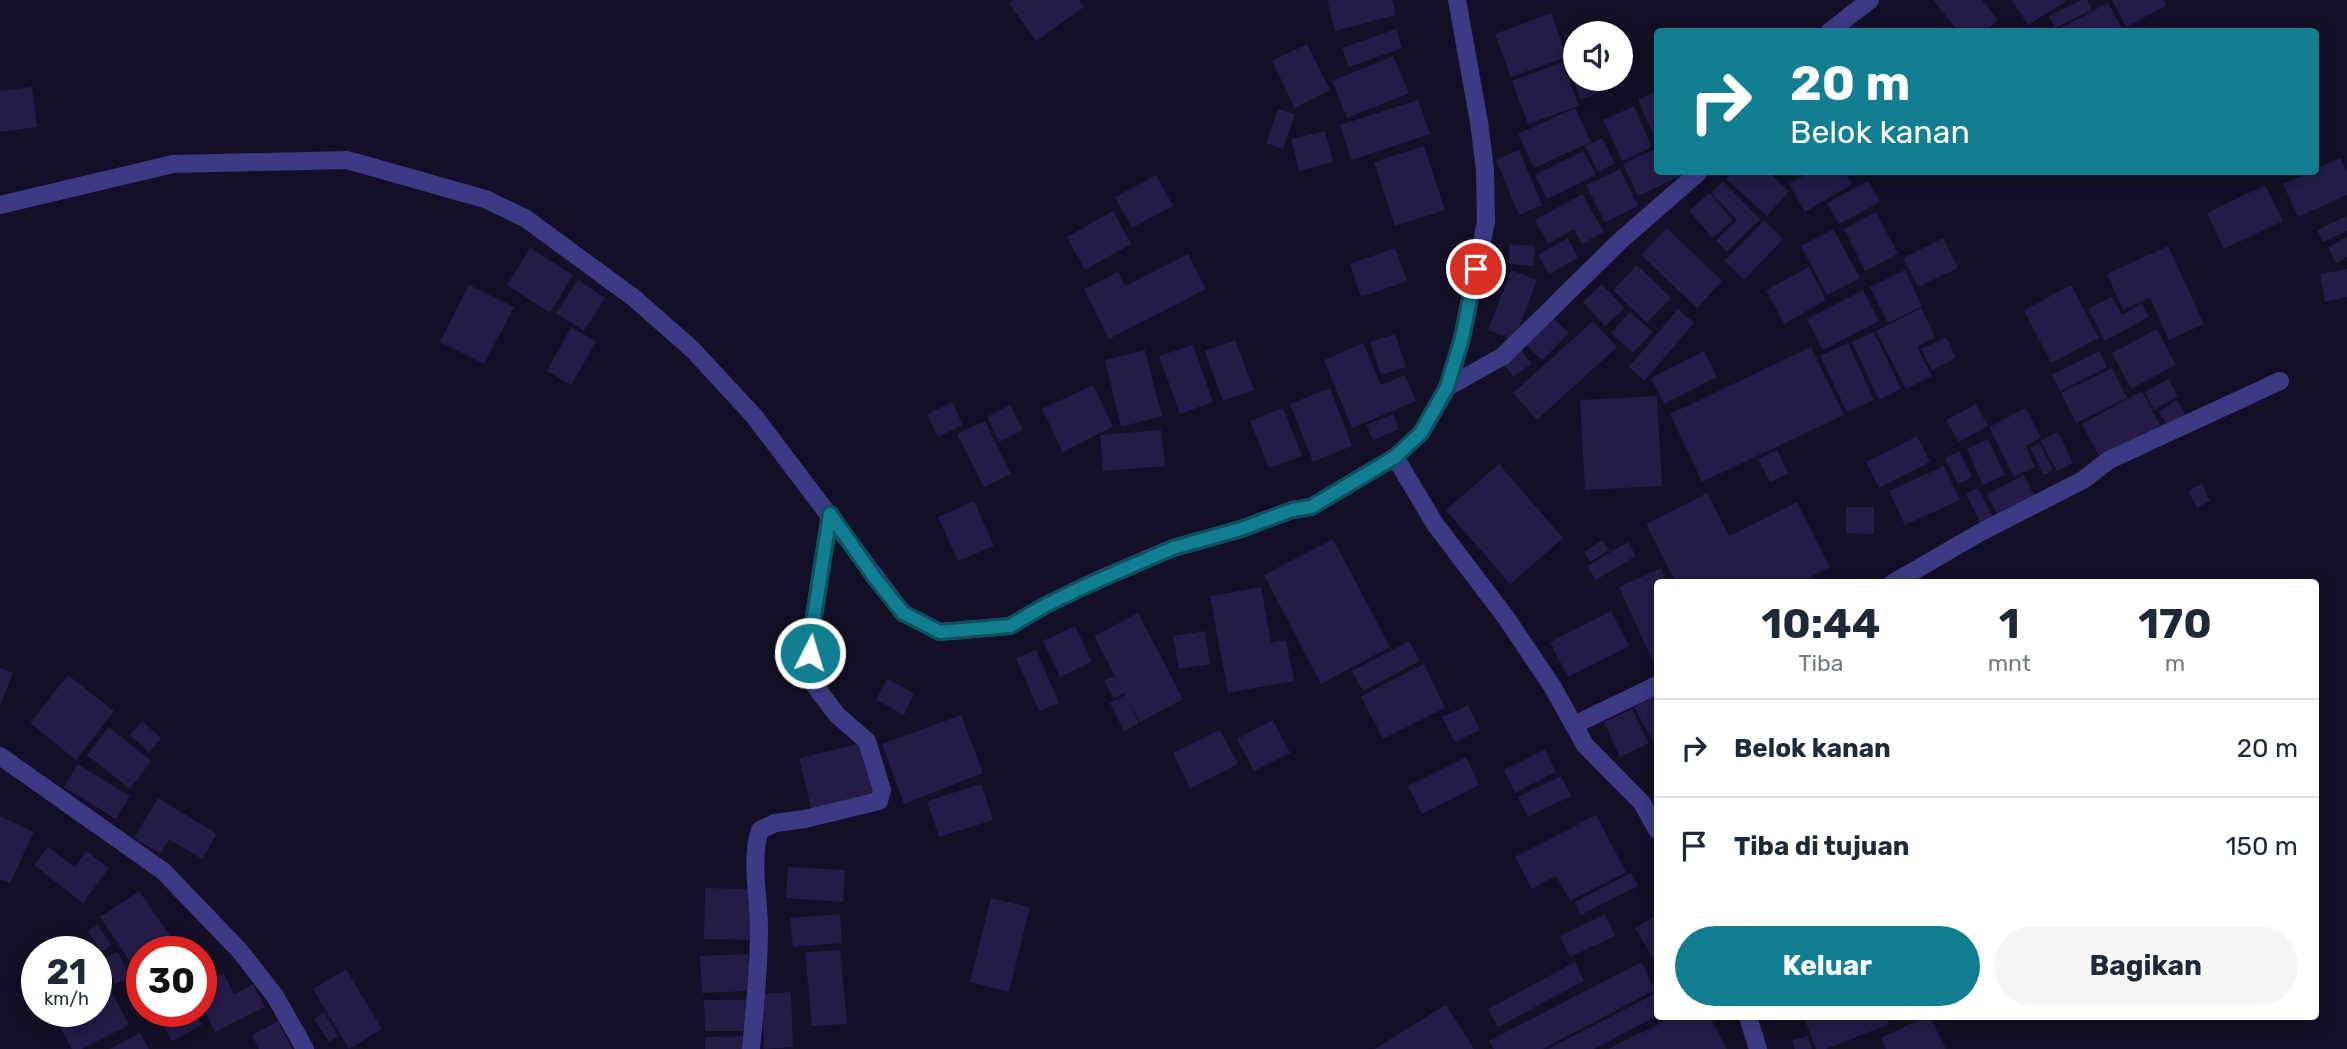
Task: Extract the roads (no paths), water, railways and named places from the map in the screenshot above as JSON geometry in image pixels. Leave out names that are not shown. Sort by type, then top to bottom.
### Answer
[{"type":"street","points":[[0,205],[173,164],[347,160],[485,199],[525,218],[634,298],[692,349],[754,416],[903,613],[940,632],[1010,626],[1102,578],[1173,548],[1241,529],[1292,510],[1311,507],[1395,457],[1421,433],[1447,387],[1462,338],[1486,222],[1485,170],[1479,122],[1457,0]]},
{"type":"street","points":[[1834,28],[1870,0]]},
{"type":"street","points":[[1447,387],[1503,356],[1620,241],[1696,175]]},
{"type":"street","points":[[1900,579],[1981,532],[2083,480],[2109,460],[2280,381]]},
{"type":"street","points":[[1395,457],[1435,524],[1507,619],[1552,686],[1585,745],[1642,803],[1654,825]]},
{"type":"street","points":[[751,1049],[759,930],[756,864],[760,830],[766,825],[845,810],[879,801],[881,798],[882,790],[867,741],[836,715],[809,678],[812,629],[830,514]]},
{"type":"street","points":[[1574,725],[1654,686]]},
{"type":"street","points":[[0,756],[163,871],[240,951],[275,996],[305,1049]]},
{"type":"street","points":[[1749,1020],[1758,1049]]}]
